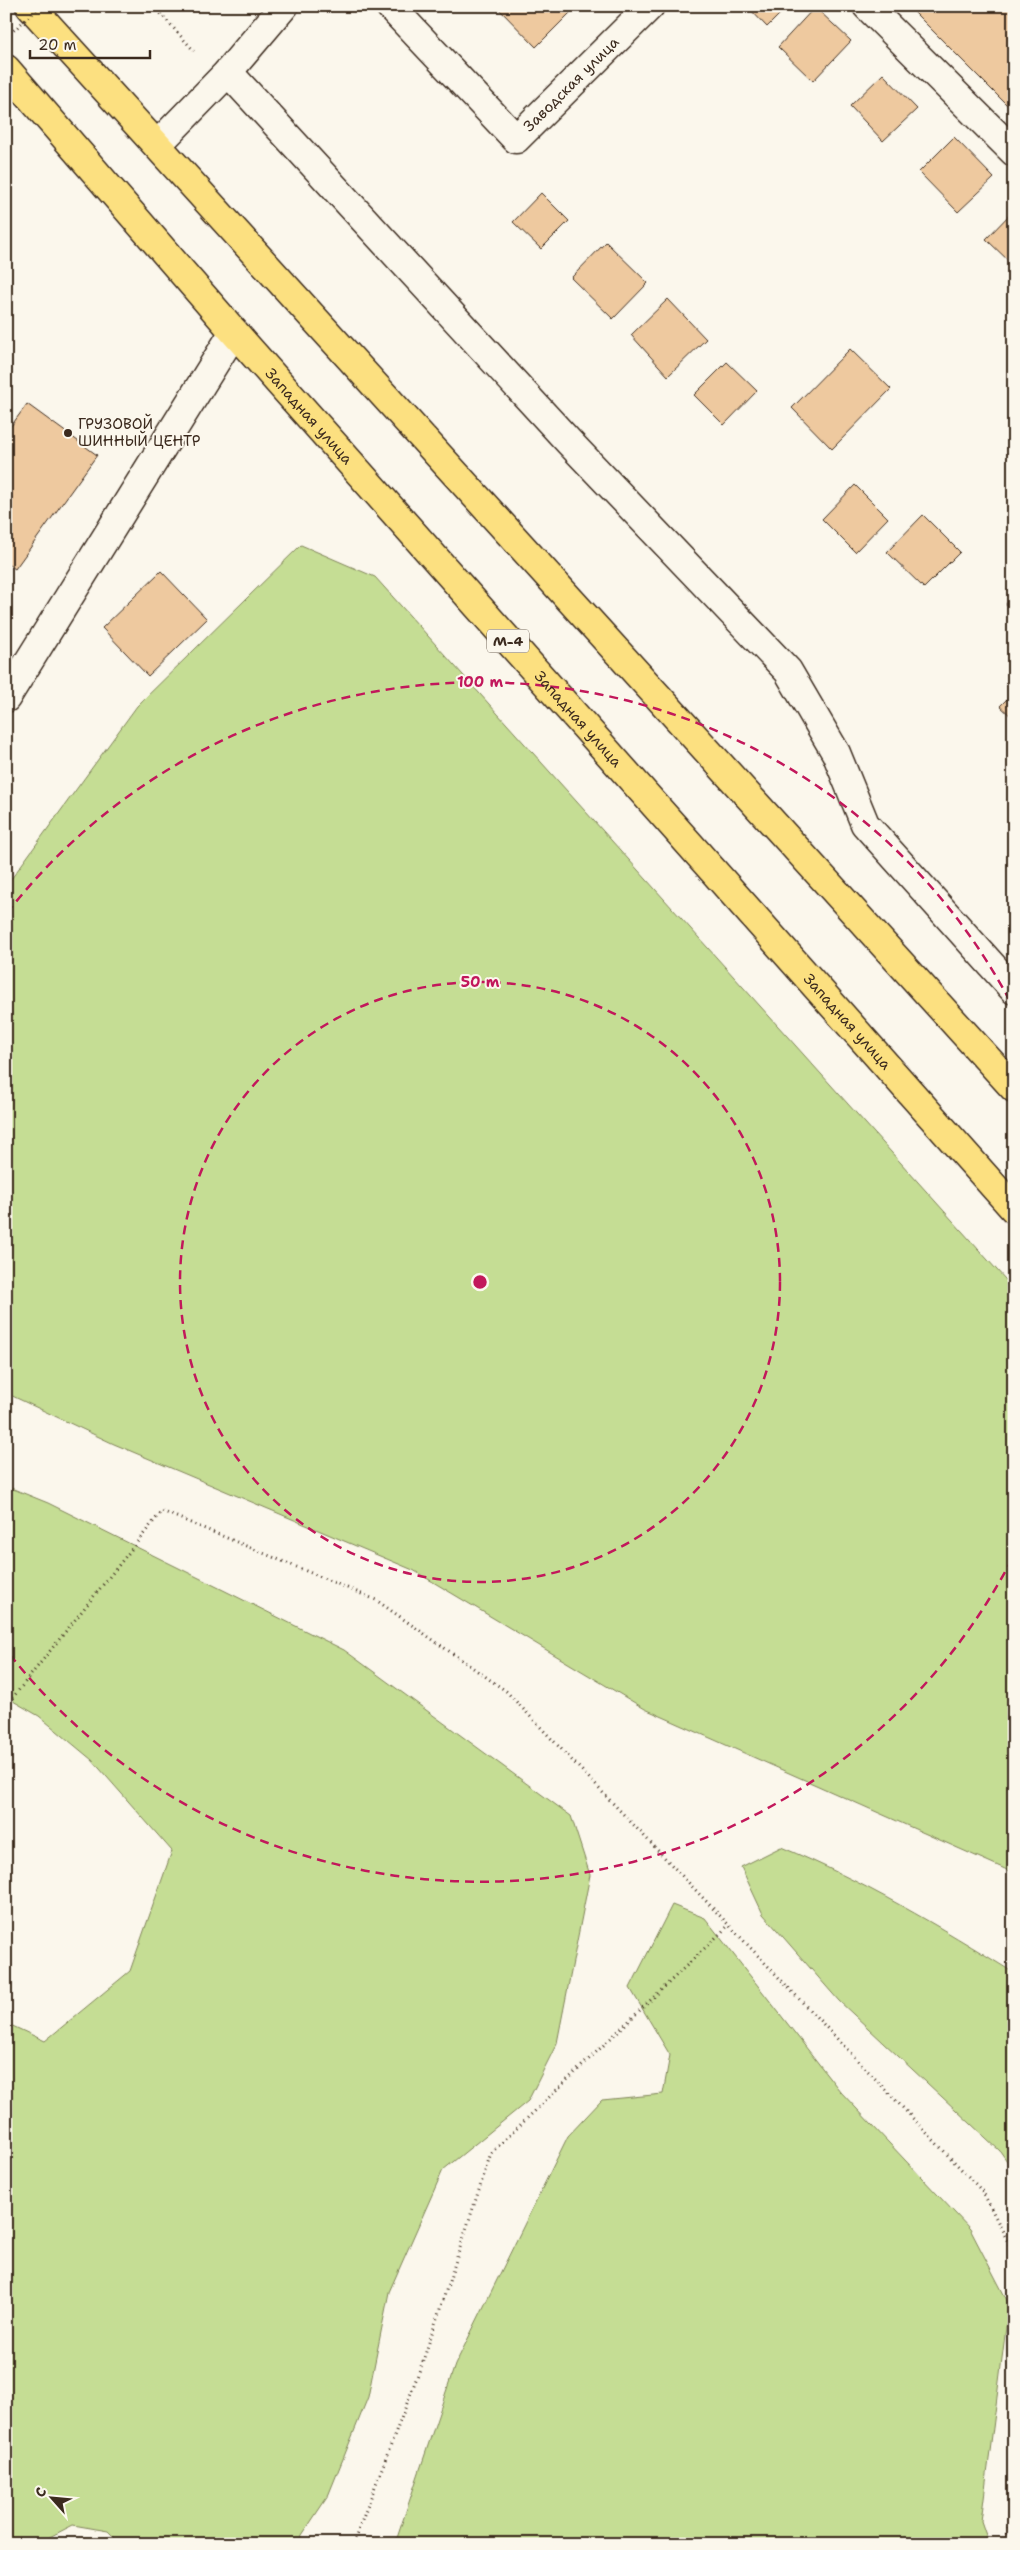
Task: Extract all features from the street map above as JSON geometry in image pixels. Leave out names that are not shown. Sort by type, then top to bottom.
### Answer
[{"type":"main road","points":[[30,6],[1014,1088]]},
{"type":"main road","name":"Западная улица","points":[[6,70],[234,332],[1014,1209]]},
{"type":"street","points":[[157,145],[228,72],[284,6]]},
{"type":"street","name":"Заводская улица","points":[[390,6],[516,139],[650,6]]},
{"type":"street","points":[[866,6],[1014,152]]},
{"type":"street","points":[[228,72],[569,442],[788,671],[836,752],[865,824],[1014,990]]},
{"type":"street","points":[[6,698],[234,332]]},
{"type":"path","points":[[6,37],[41,6]]},
{"type":"path","points":[[154,6],[194,51]]},
{"type":"path","points":[[6,1706],[162,1511],[376,1600],[506,1691],[983,2192],[1014,2254]]},
{"type":"path","points":[[353,2544],[422,2364],[490,2153],[729,1925]]},
{"type":"path","points":[[1004,2544],[1014,2500]]},
{"type":"green space","points":[[301,545],[375,577],[1014,1289],[1014,1873],[645,1709],[413,1570],[114,1444],[6,1393],[6,886],[137,706]]},
{"type":"green space","points":[[6,1486],[48,1503],[344,1650],[571,1816],[590,1875],[557,2043],[528,2101],[443,2170],[389,2292],[368,2397],[328,2496],[296,2544],[121,2544],[108,2531],[73,2525],[36,2544],[6,2544],[6,2023],[45,2041],[130,1971],[172,1851],[92,1760],[39,1716],[6,1697]]},
{"type":"green space","points":[[781,1847],[871,1889],[1014,1973],[1014,2171],[1000,2151],[839,2001],[763,1914],[741,1867]]},
{"type":"green space","points":[[672,1905],[705,1918],[840,2091],[970,2229],[1009,2304],[981,2521],[989,2544],[395,2544],[455,2365],[568,2136],[602,2100],[663,2094],[670,2055],[630,1988]]},
{"type":"building","points":[[496,6],[577,6],[536,47]]},
{"type":"building","points":[[747,6],[788,6],[767,27]]},
{"type":"building","points":[[908,6],[1014,6],[1014,112]]},
{"type":"building","points":[[815,7],[851,41],[813,81],[778,47]]},
{"type":"building","points":[[883,74],[917,109],[883,141],[850,106]]},
{"type":"building","points":[[954,137],[994,178],[958,212],[919,172]]},
{"type":"building","points":[[541,193],[569,221],[541,249],[513,222]]},
{"type":"building","points":[[1014,210],[1014,266],[986,239]]},
{"type":"building","points":[[606,242],[648,283],[613,319],[571,278]]},
{"type":"building","points":[[668,299],[706,339],[668,376],[631,335]]},
{"type":"building","points":[[850,349],[891,389],[832,449],[792,408]]},
{"type":"building","points":[[727,362],[757,391],[724,425],[694,395]]},
{"type":"building","points":[[27,404],[97,455],[15,569],[6,563],[6,433]]},
{"type":"building","points":[[855,485],[888,518],[855,552],[822,519]]},
{"type":"building","points":[[923,515],[960,552],[924,588],[887,552]]},
{"type":"building","points":[[161,571],[207,619],[148,676],[102,628]]},
{"type":"building","points":[[1014,595],[1014,612],[1006,604]]},
{"type":"building","points":[[1014,692],[1014,719],[1000,706]]},
{"type":"place","name":"ГРУЗОВОЙ ШИННЫЙ ЦЕНТР","points":[[68,433]]}]
